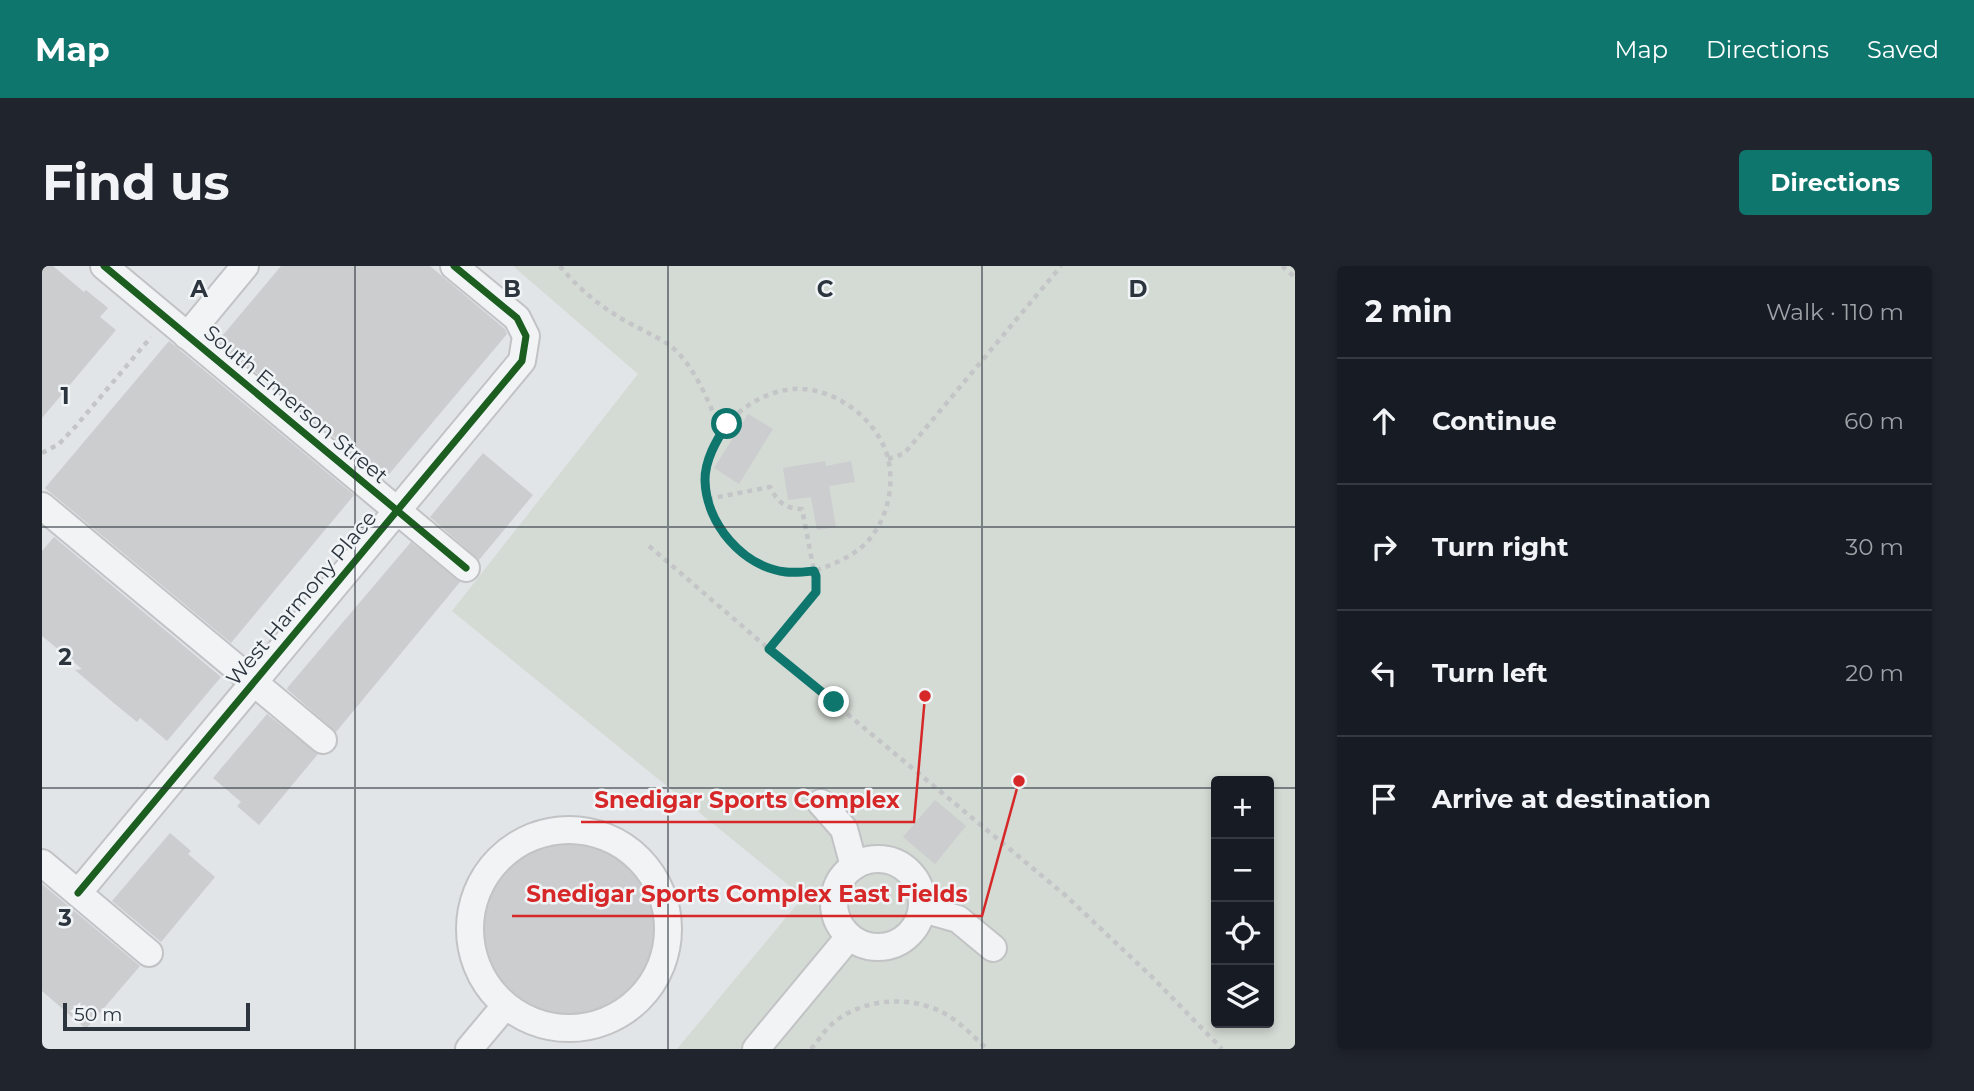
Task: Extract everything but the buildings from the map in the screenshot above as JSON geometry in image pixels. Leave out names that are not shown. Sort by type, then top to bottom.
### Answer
[{"type":"street","name":"South Emerson Street","points":[[104,266],[466,568]]},
{"type":"street","points":[[187,336],[245,266]]},
{"type":"street","name":"West Harmony Place","points":[[78,893],[522,361],[527,336],[517,318],[454,266]]},
{"type":"street","points":[[43,508],[323,740]]},
{"type":"street","points":[[821,803],[844,829],[854,866]]},
{"type":"street","points":[[555,830],[587,830],[619,841],[644,862],[662,889],[670,921],[666,954],[652,985],[629,1009],[599,1024],[567,1029],[534,1023],[505,1006],[484,982],[472,951],[470,918],[479,887],[497,860],[523,840],[555,830]]},
{"type":"street","points":[[881,858],[908,870],[917,881],[922,894],[923,909],[919,922],[900,942],[888,947],[874,948],[849,937],[840,927],[835,914],[836,887],[843,875],[854,866],[881,858]]},
{"type":"street","points":[[42,863],[149,953]]},
{"type":"street","points":[[923,909],[958,919],[993,948]]},
{"type":"street","points":[[756,1049],[849,937]]},
{"type":"street","points":[[469,1049],[505,1006]]},
{"type":"path","points":[[560,266],[570,279],[615,315],[671,346],[694,373],[721,433]]},
{"type":"path","points":[[888,459],[903,454],[909,448],[1061,266]]},
{"type":"path","points":[[1282,266],[1295,277]]},
{"type":"path","points":[[42,453],[59,444],[76,426],[166,318]]},
{"type":"path","points":[[793,390],[813,391],[839,400],[861,416],[879,439],[888,459],[889,495],[878,527],[855,552],[835,564],[814,571],[784,572],[754,561],[729,540],[715,519],[708,499],[706,470],[721,433],[734,416],[757,400],[793,390]]},
{"type":"path","points":[[708,499],[770,487],[781,504],[802,509],[816,576],[816,592],[769,649]]},
{"type":"path","points":[[649,546],[1065,895],[1223,1049]]},
{"type":"path","points":[[811,1049],[832,1024],[849,1012],[871,1004],[891,1001],[918,1003],[940,1011],[959,1023],[987,1049]]},
{"type":"shaded area","points":[[513,266],[1295,266],[1295,1049],[677,1049],[803,897],[452,611],[638,374]]},
{"type":"cycle path","points":[[104,266],[466,568]]},
{"type":"cycle path","points":[[78,893],[522,361],[526,336],[517,318],[454,266]]},
{"type":"place","name":"Snedigar Sports Complex","points":[[925,696]]},
{"type":"place","name":"Snedigar Sports Complex East Fields","points":[[1019,781]]},
{"type":"route","points":[[727,424],[716,441],[706,470],[707,492],[715,519],[729,540],[754,561],[784,572],[814,571],[816,592],[769,649],[834,702]]}]
